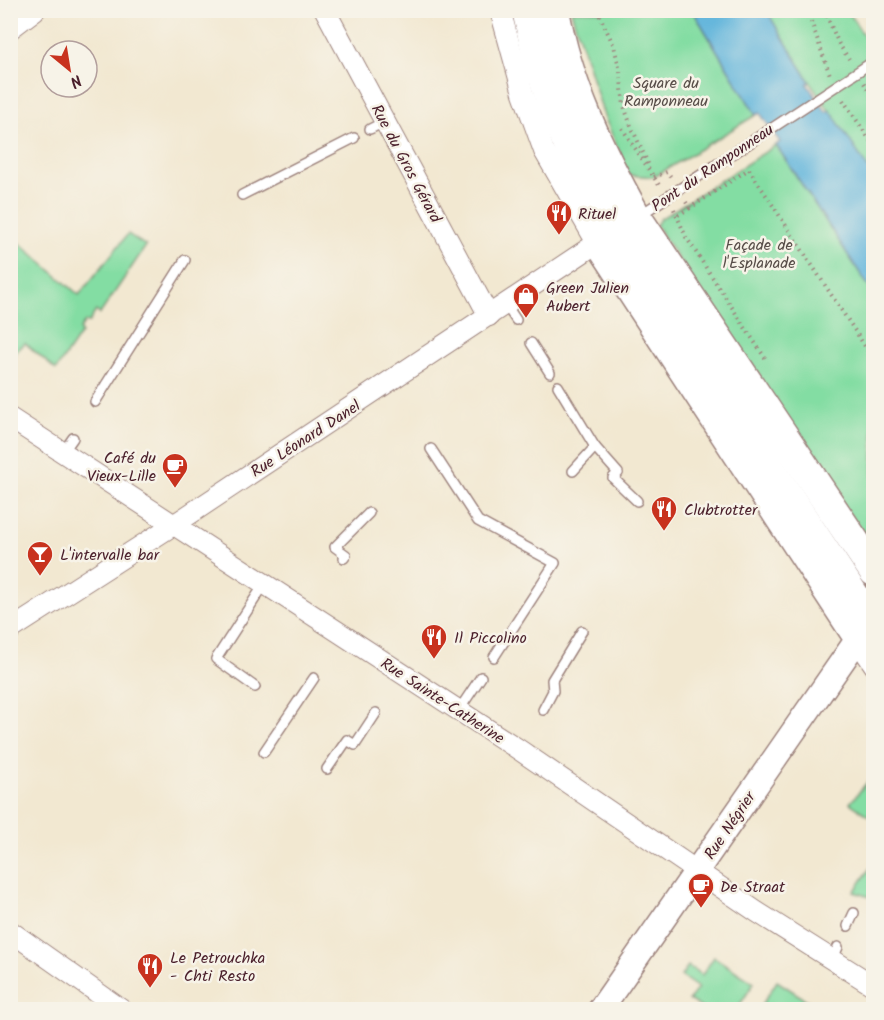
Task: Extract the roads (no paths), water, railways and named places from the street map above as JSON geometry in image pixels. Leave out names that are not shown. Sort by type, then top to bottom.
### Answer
[{"type":"main road","points":[[527,10],[539,62],[557,118],[573,155],[616,231],[865,633]]},
{"type":"main road","points":[[554,10],[567,64],[587,121],[609,169],[616,231],[873,571]]},
{"type":"street","points":[[10,29],[35,10]]},
{"type":"street","name":"Rue du Gros Gérard","points":[[325,10],[377,126],[489,316]]},
{"type":"street","points":[[500,10],[523,93],[544,151],[616,231]]},
{"type":"street","name":"Rue Léonard Danel","points":[[10,630],[175,524],[489,316],[511,313],[616,231]]},
{"type":"street","name":"Rue Sainte-Catherine","points":[[10,418],[68,445],[175,524],[265,583],[311,609],[339,640],[398,679],[521,744],[757,912],[835,953],[873,986]]},
{"type":"street","points":[[865,633],[873,665]]},
{"type":"street","name":"Rue Négrier","points":[[600,1010],[865,633]]},
{"type":"street","points":[[10,931],[122,1010]]},
{"type":"lane","name":"Pont du Ramponneau","points":[[616,231],[873,60]]},
{"type":"lane","points":[[242,195],[354,138]]},
{"type":"lane","points":[[95,402],[185,260]]},
{"type":"lane","points":[[531,343],[550,373]]},
{"type":"lane","points":[[558,386],[596,447],[618,473],[613,478],[637,501]]},
{"type":"lane","points":[[573,471],[596,447]]},
{"type":"lane","points":[[431,449],[478,521],[555,563],[494,657]]},
{"type":"lane","points":[[344,558],[346,555],[335,547],[369,513]]},
{"type":"lane","points":[[255,687],[216,659],[265,583]]},
{"type":"lane","points":[[543,710],[553,692],[552,680],[582,631]]},
{"type":"lane","points":[[459,710],[481,677]]},
{"type":"lane","points":[[264,752],[314,678]]},
{"type":"lane","points":[[327,769],[347,740],[355,745],[376,713]]},
{"type":"lane","points":[[848,926],[854,913]]},
{"type":"water","points":[[693,11],[768,11],[810,82],[807,84],[826,112],[830,110],[873,176],[873,293],[776,145],[780,142],[760,113],[756,115]]},
{"type":"place","name":"Rituel","points":[[559,236]]},
{"type":"place","name":"Green Julien Aubert","points":[[526,319]]},
{"type":"place","name":"Café du Vieux-Lille","points":[[175,489]]},
{"type":"place","name":"Clubtrotter","points":[[664,532]]},
{"type":"place","name":"L'intervalle bar","points":[[40,577]]},
{"type":"place","name":"Il Piccolino","points":[[434,660]]},
{"type":"place","name":"De Straat","points":[[701,909]]},
{"type":"place","name":"Le Petrouchka - Chti Resto","points":[[150,989]]},
{"type":"park label","name":"Square du Ramponneau","points":[[666,91]]},
{"type":"park label","name":"Façade de l'Esplanade","points":[[759,253]]}]
